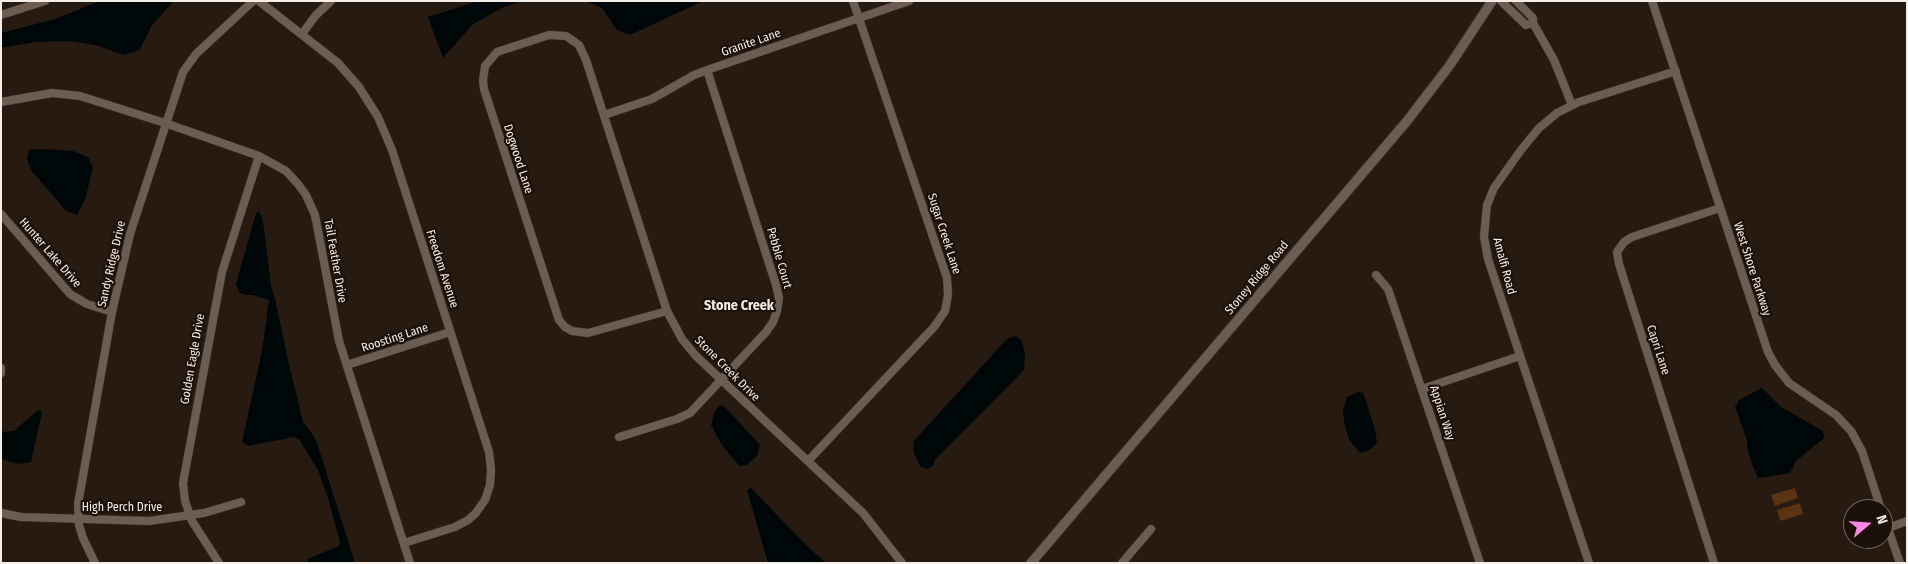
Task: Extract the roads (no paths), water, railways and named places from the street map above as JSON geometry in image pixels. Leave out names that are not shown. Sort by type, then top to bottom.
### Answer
[{"type":"street","points":[[1,15],[45,1]]},
{"type":"street","name":"Sandy Ridge Drive","points":[[95,563],[83,538],[78,518],[81,485],[112,312],[130,234],[165,123],[187,64],[253,1]]},
{"type":"street","name":"Freedom Avenue","points":[[259,1],[330,56],[350,76],[366,96],[384,129],[489,452],[490,485],[481,508],[468,520],[455,527],[404,543]]},
{"type":"street","points":[[302,34],[316,15],[331,1]]},
{"type":"street","name":"Sugar Creek Lane","points":[[808,461],[938,322],[944,311],[948,296],[947,278],[853,1]]},
{"type":"street","name":"Granite Lane","points":[[604,115],[652,99],[707,70],[909,1]]},
{"type":"street","name":"Stoney Ridge Road","points":[[1031,563],[1407,121],[1450,65],[1492,1]]},
{"type":"street","points":[[1501,1],[1526,25],[1533,23]]},
{"type":"street","points":[[1516,1],[1533,18],[1533,23],[1557,65],[1572,105]]},
{"type":"street","name":"West Shore Parkway","points":[[1652,1],[1771,358],[1789,383],[1836,415],[1851,431],[1862,451],[1878,499]]},
{"type":"street","name":"Dogwood Lane","points":[[604,115],[583,52],[577,42],[566,36],[549,35],[504,49],[492,56],[485,66],[484,89],[559,320],[568,330],[583,334],[667,311]]},
{"type":"street","name":"Pebble Court","points":[[620,437],[687,415],[770,326],[777,311],[779,298],[776,286],[707,70]]},
{"type":"street","name":"Amalfi Road","points":[[1589,563],[1486,251],[1484,230],[1487,205],[1498,181],[1534,134],[1551,118],[1572,105],[1676,71]]},
{"type":"street","name":"Tail Feather Drive","points":[[1,102],[45,94],[73,94],[165,123],[259,156],[275,164],[291,176],[306,195],[318,224],[335,323],[410,563]]},
{"type":"street","name":"Stone Creek Drive","points":[[604,115],[667,311],[688,347],[863,513],[902,563]]},
{"type":"street","name":"Golden Eagle Drive","points":[[219,563],[200,536],[190,516],[183,492],[184,471],[222,272],[259,156]]},
{"type":"street","name":"Capri Lane","points":[[1714,563],[1619,264],[1617,252],[1624,242],[1632,237],[1720,208]]},
{"type":"street","name":"Hunter Lake Drive","points":[[1,214],[70,294],[87,304],[112,312]]},
{"type":"street","name":"Appian Way","points":[[1376,275],[1388,289],[1480,563]]},
{"type":"street","name":"Roosting Lane","points":[[347,365],[450,332]]},
{"type":"street","points":[[1422,388],[1520,356]]},
{"type":"street","points":[[1,368],[1,373]]},
{"type":"street","name":"High Perch Drive","points":[[1,513],[22,517],[136,521],[164,520],[216,510],[241,502]]},
{"type":"street","points":[[1893,526],[1907,521]]},
{"type":"street","points":[[1122,563],[1151,529]]},
{"type":"street","points":[[1893,543],[1900,563]]},
{"type":"district","name":"Stone Creek","points":[[739,306]]}]
